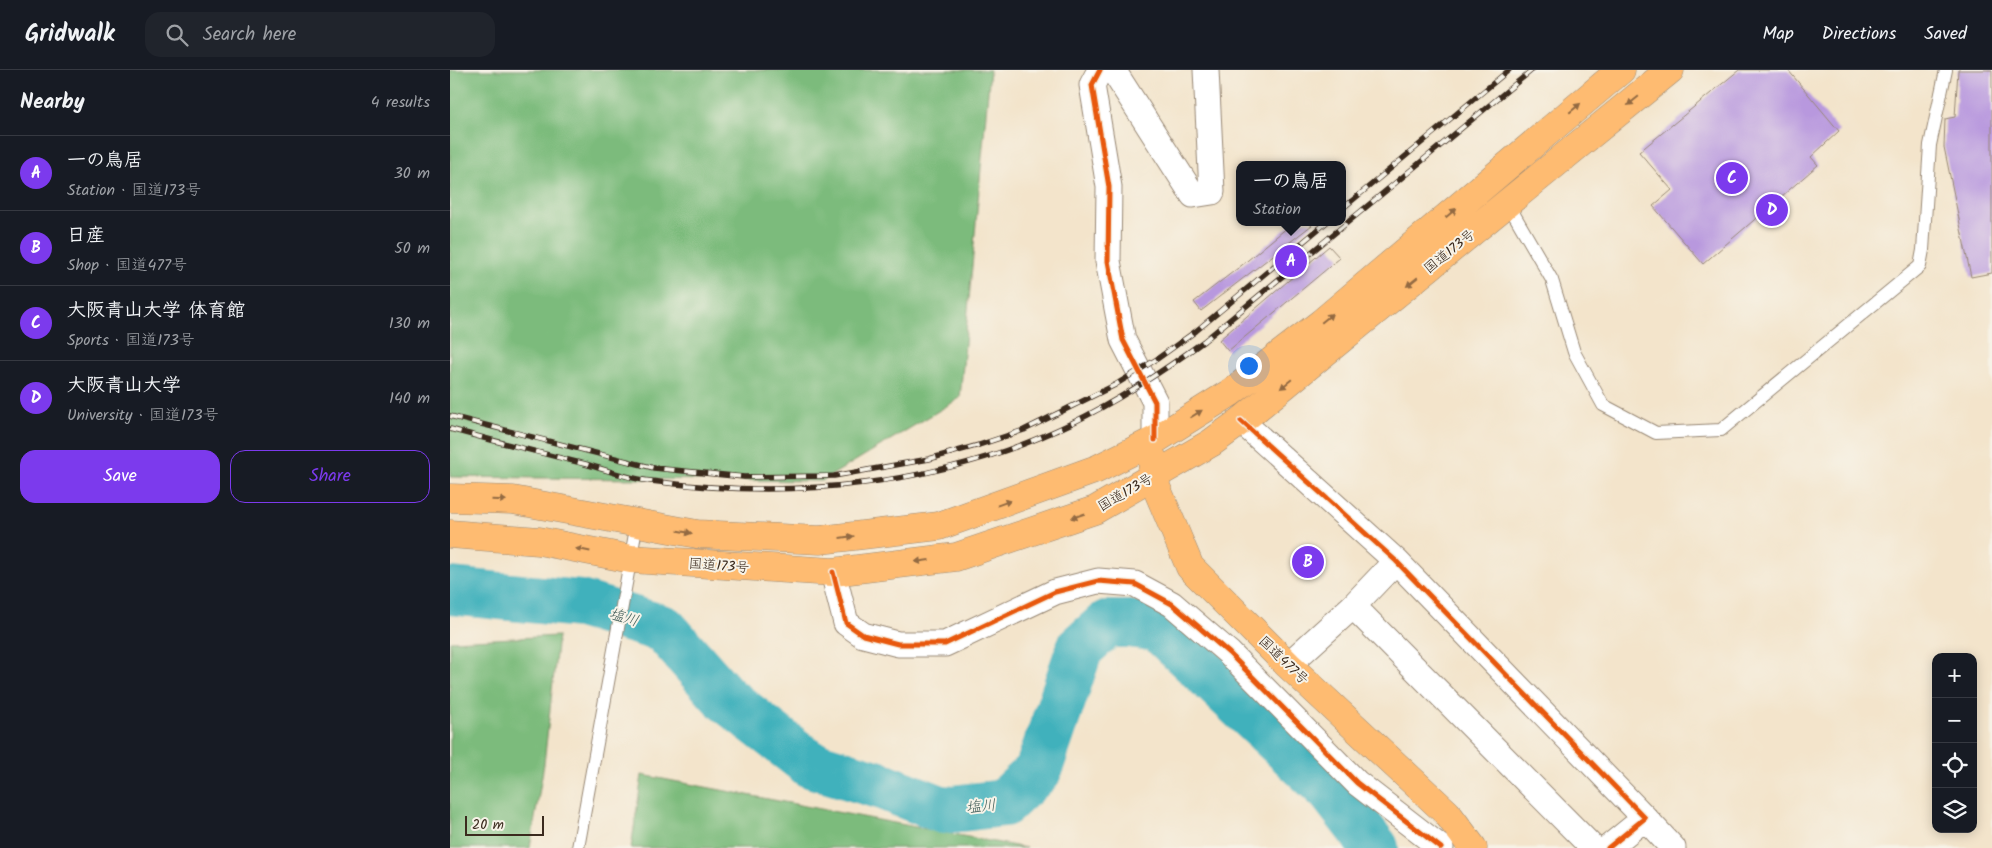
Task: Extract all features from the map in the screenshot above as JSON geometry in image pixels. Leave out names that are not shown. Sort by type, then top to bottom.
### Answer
[{"type":"highway","name":"国道173号","points":[[450,498],[513,500],[697,534],[820,540],[940,526],[1097,469],[1155,440],[1230,393],[1321,323],[1621,70]]},
{"type":"highway","name":"国道173号","points":[[450,534],[539,541],[631,559],[833,572],[956,557],[1095,510],[1211,443],[1241,421],[1670,70]]},
{"type":"highway","name":"国道477号","points":[[1155,440],[1152,477],[1190,567],[1288,665],[1447,813],[1474,848]]},
{"type":"street","points":[[1100,70],[1092,85],[1109,186],[1108,260],[1123,340],[1155,402],[1155,440]]},
{"type":"street","points":[[1114,70],[1193,195],[1212,192],[1206,70]]},
{"type":"street","points":[[1241,421],[1396,561],[1673,848]]},
{"type":"street","points":[[1288,665],[1353,606],[1396,561]]},
{"type":"street","points":[[833,572],[846,623],[863,635],[898,644],[945,644],[1055,592],[1098,581],[1135,584],[1172,604],[1194,622],[1229,654],[1357,783],[1441,848]]},
{"type":"street","points":[[1353,606],[1593,848]]},
{"type":"street","points":[[1608,848],[1645,818]]},
{"type":"lane","points":[[1508,204],[1552,280],[1574,352],[1603,405],[1656,433],[1721,430],[1920,266],[1923,250],[1930,145],[1946,70]]},
{"type":"lane","points":[[578,848],[637,523]]},
{"type":"green space","points":[[450,70],[990,70],[960,398],[822,481],[450,477]]},
{"type":"green space","points":[[558,636],[544,764],[530,848],[450,848],[450,641]]},
{"type":"green space","points":[[642,775],[1026,848],[631,848]]},
{"type":"building","points":[[1739,70],[1788,70],[1839,131],[1811,157],[1818,165],[1703,264],[1653,206],[1672,190],[1639,152]]},
{"type":"building","points":[[1958,70],[1992,70],[1992,273],[1971,277],[1944,147],[1945,119],[1955,117]]},
{"type":"building","points":[[1289,226],[1311,226],[1201,311],[1194,302]]},
{"type":"building","points":[[1329,246],[1340,258],[1228,351],[1219,340]]},
{"type":"waterway","name":"塩川","points":[[450,591],[580,604],[664,629],[725,698],[810,764],[882,786],[943,810],[1004,803],[1038,771],[1080,648],[1107,624],[1129,624],[1158,628],[1331,791],[1375,848]]},
{"type":"railway","points":[[1346,206],[1509,70]]},
{"type":"railway","points":[[1346,224],[1532,70]]},
{"type":"railway","points":[[450,416],[654,468],[744,477],[834,476],[929,459],[1024,430],[1115,385],[1157,359],[1196,331],[1322,226]]},
{"type":"railway","points":[[450,429],[634,478],[704,487],[812,488],[866,483],[919,474],[972,461],[1023,444],[1072,423],[1123,395],[1204,341],[1343,226]]},
{"type":"cycle path","points":[[1100,70],[1092,85],[1109,187],[1108,261],[1123,340],[1155,402],[1155,440]]},
{"type":"cycle path","points":[[1241,421],[1396,561],[1645,818],[1608,848]]},
{"type":"cycle path","points":[[833,572],[846,623],[863,635],[898,644],[945,644],[1055,592],[1098,581],[1135,584],[1172,604],[1229,653],[1357,783],[1441,848]]},
{"type":"place","name":"大阪青山大学 体育館","points":[[1732,178]]},
{"type":"place","name":"大阪青山大学","points":[[1772,210]]},
{"type":"place","name":"一の鳥居","points":[[1291,261]]},
{"type":"place","name":"日産","points":[[1308,562]]}]
